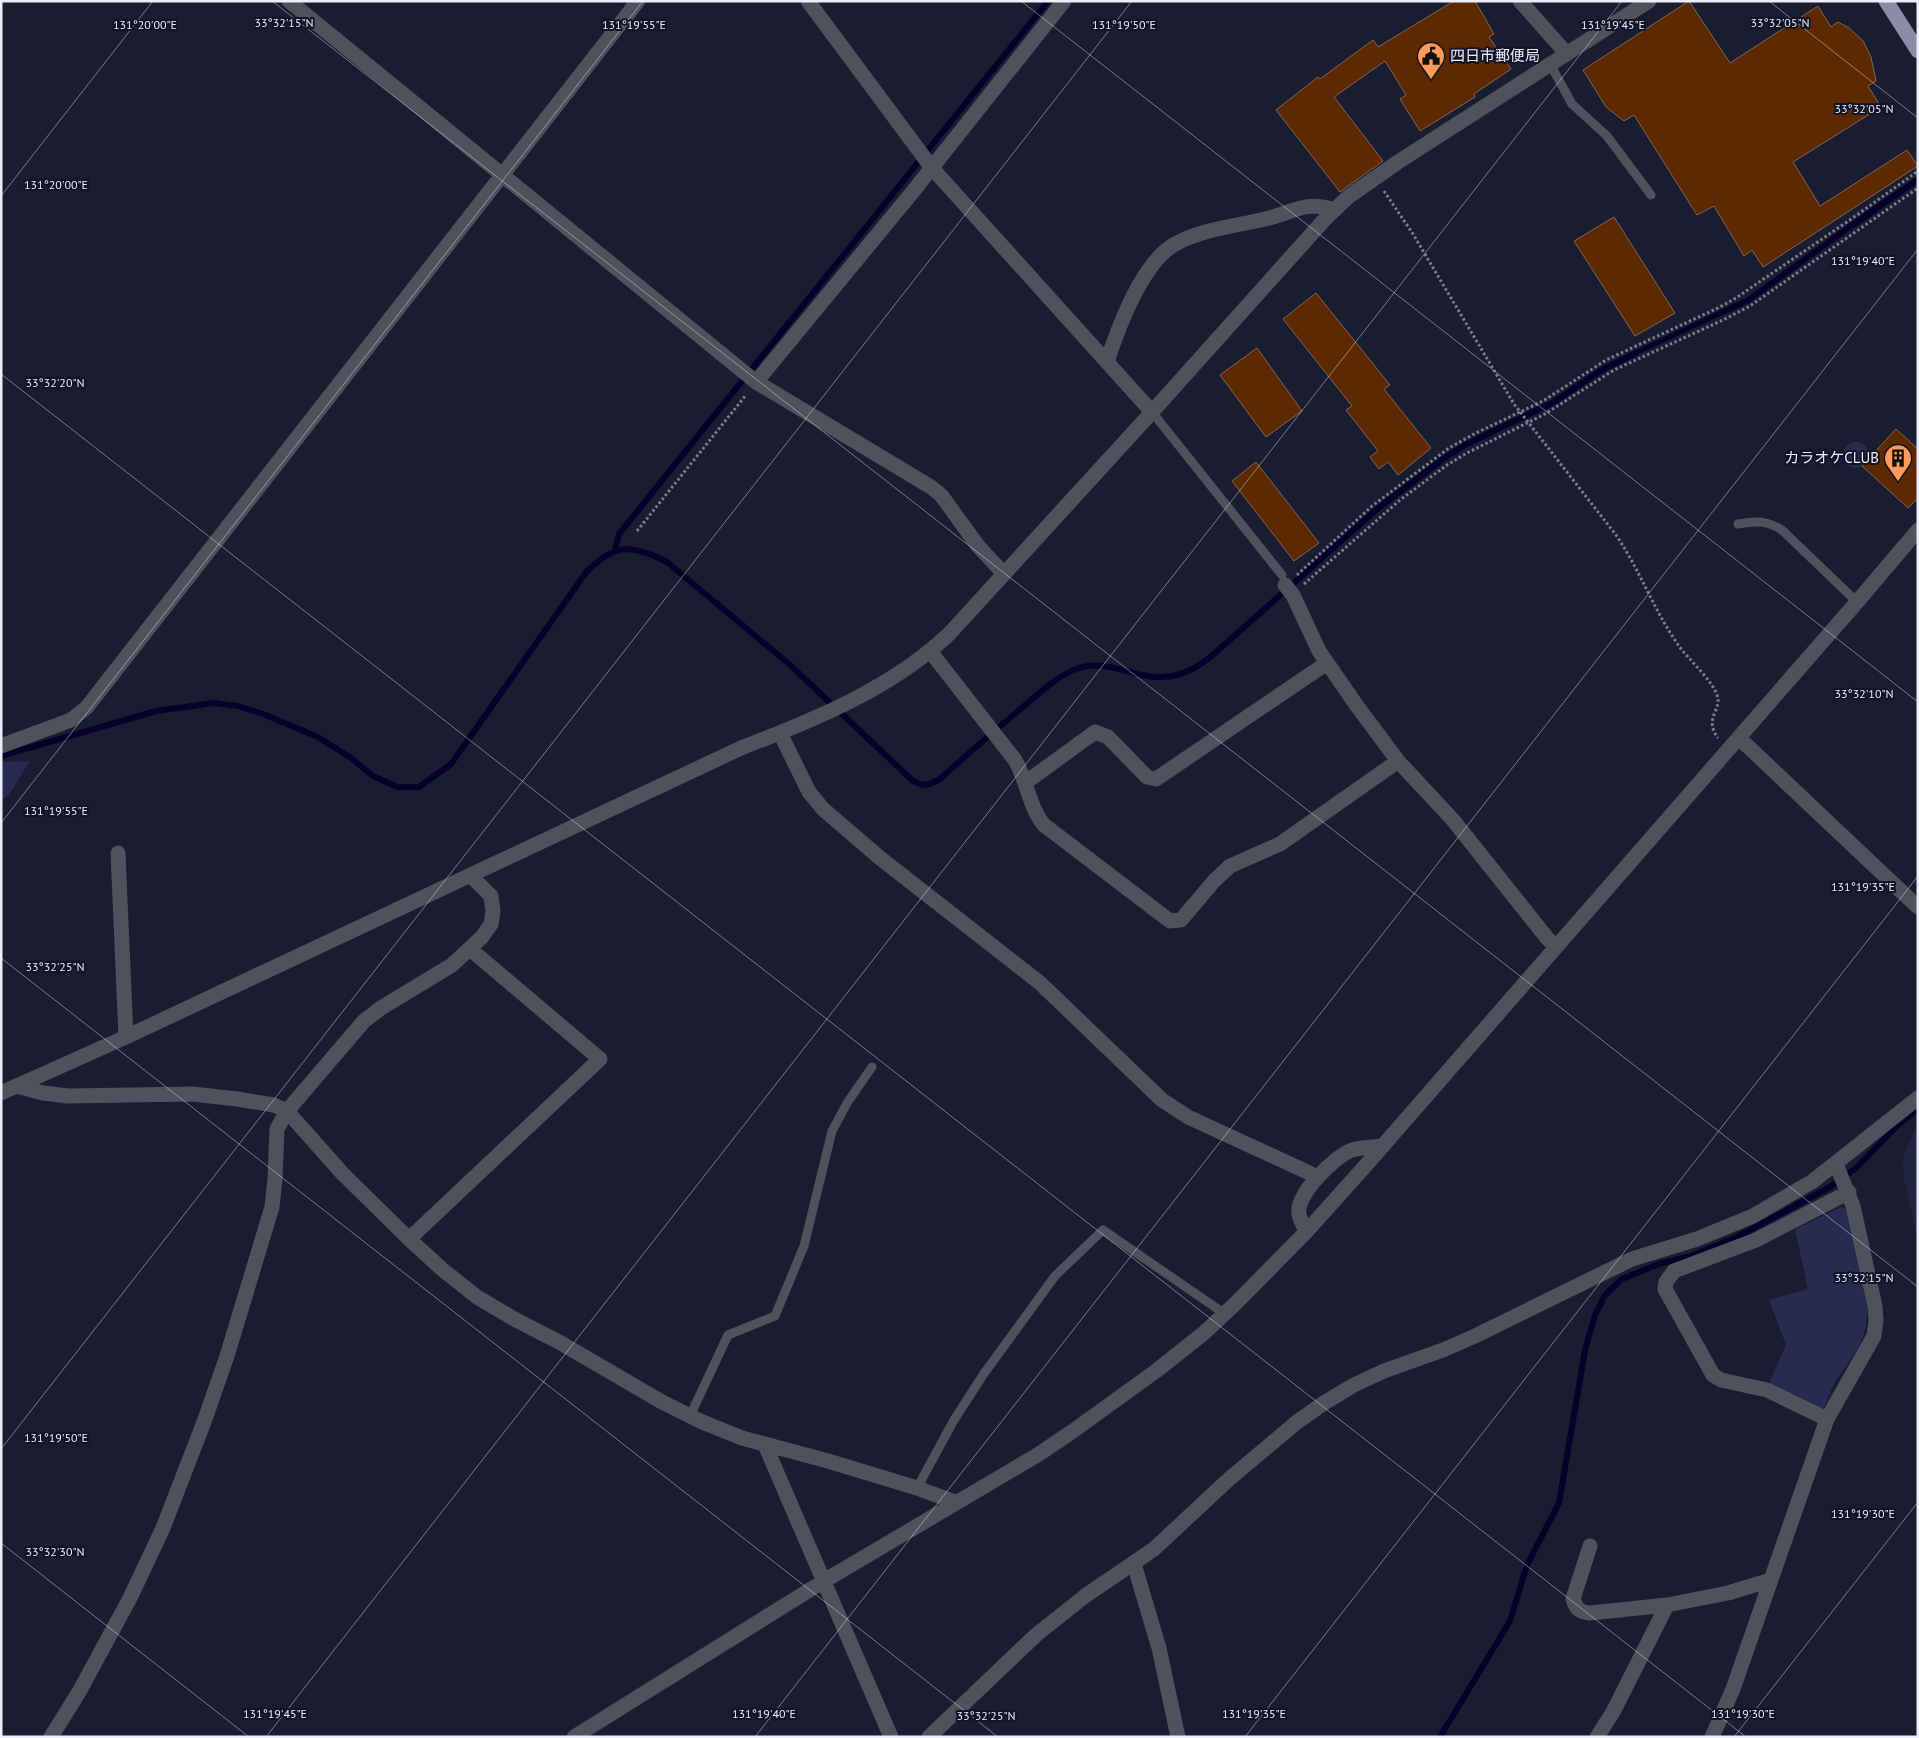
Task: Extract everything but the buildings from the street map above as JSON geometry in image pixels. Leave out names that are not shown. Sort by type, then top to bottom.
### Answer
[{"type":"highway","points":[[1886,1],[1918,51]]},
{"type":"street","points":[[289,1],[501,176],[756,382],[931,487],[941,495],[978,546],[1004,574]]},
{"type":"street","points":[[1,746],[71,720],[87,707],[638,1]]},
{"type":"street","points":[[808,1],[932,168],[1152,412]]},
{"type":"street","points":[[756,382],[932,168],[1064,1]]},
{"type":"street","points":[[1520,1],[1567,54]]},
{"type":"street","points":[[1,1093],[126,1037],[741,748],[780,733],[874,687],[930,651],[950,633],[1334,210],[1348,197],[1649,1]]},
{"type":"street","points":[[1107,362],[1120,324],[1136,291],[1161,255],[1175,243],[1220,229],[1271,218],[1308,205],[1334,210]]},
{"type":"street","points":[[574,1737],[955,1502],[1039,1454],[1156,1371],[1204,1333],[1306,1232],[1383,1146],[1918,530]]},
{"type":"street","points":[[1287,585],[1312,638],[1327,663],[1398,761],[1453,820],[1556,947]]},
{"type":"street","points":[[930,651],[1015,760],[1036,813],[1044,825],[1170,921],[1184,917],[1214,881],[1230,866],[1280,844],[1398,761]]},
{"type":"street","points":[[1025,783],[1095,732],[1108,737],[1147,777],[1156,779],[1327,663]]},
{"type":"street","points":[[780,733],[809,792],[822,808],[880,858],[1040,983],[1162,1100],[1188,1117],[1318,1176]]},
{"type":"street","points":[[1739,738],[1918,907]]},
{"type":"street","points":[[118,853],[126,1037]]},
{"type":"street","points":[[51,1737],[79,1692],[130,1598],[163,1528],[204,1422],[266,1231],[272,1207],[275,1179],[276,1129],[287,1111],[364,1021],[381,1008],[452,965],[482,938],[491,924],[493,911],[491,896],[470,875]]},
{"type":"street","points":[[409,1239],[600,1058],[470,949]]},
{"type":"street","points":[[16,1086],[43,1093],[68,1096],[193,1094],[236,1098],[274,1105],[287,1111],[342,1173],[443,1270],[477,1297],[516,1320],[559,1342],[662,1402],[742,1438],[828,1461],[917,1488],[955,1502]]},
{"type":"street","points":[[929,1737],[1000,1668],[1050,1624],[1085,1596],[1134,1564],[1172,1534],[1228,1480],[1291,1427],[1324,1403],[1384,1371],[1443,1350],[1475,1336],[1632,1259],[1697,1239],[1753,1216],[1806,1185],[1836,1164],[1918,1098]]},
{"type":"street","points":[[1306,1232],[1298,1213],[1299,1208],[1318,1176],[1347,1152],[1354,1149],[1383,1146]]},
{"type":"street","points":[[1712,1737],[1733,1689],[1827,1419],[1874,1336],[1876,1306],[1849,1192],[1836,1164]]},
{"type":"street","points":[[1827,1419],[1767,1390],[1721,1380],[1713,1375],[1665,1289],[1666,1282],[1674,1271],[1756,1240],[1849,1192]]},
{"type":"street","points":[[765,1445],[891,1737]]},
{"type":"street","points":[[1590,1546],[1573,1599],[1575,1607],[1581,1612],[1590,1613],[1667,1605],[1728,1593],[1771,1580]]},
{"type":"street","points":[[1134,1564],[1159,1648],[1178,1737]]},
{"type":"street","points":[[1597,1737],[1613,1712],[1667,1605]]},
{"type":"lane","points":[[1550,64],[1572,104],[1606,136],[1651,195]]},
{"type":"lane","points":[[1152,412],[1287,585]]},
{"type":"lane","points":[[1738,524],[1765,522],[1777,527],[1857,602]]},
{"type":"lane","points":[[690,1416],[728,1335],[775,1316],[804,1246],[832,1131],[847,1103],[872,1067]]},
{"type":"lane","points":[[917,1488],[954,1420],[1005,1345],[1055,1276],[1103,1230],[1225,1314]]},
{"type":"path","points":[[1287,585],[1372,506],[1449,448],[1554,395],[1606,360],[1736,298],[1857,216],[1918,171]]},
{"type":"path","points":[[1375,178],[1413,234],[1520,412],[1616,535],[1627,551],[1660,616],[1679,646],[1717,693],[1718,704],[1712,718],[1712,726],[1716,736],[1728,750]]},
{"type":"path","points":[[1287,585],[1354,539],[1432,476],[1468,453],[1556,407],[1614,370],[1750,306],[1918,188]]},
{"type":"path","points":[[637,531],[756,382]]},
{"type":"shaded area","points":[[1918,176],[1918,183],[1867,219],[1862,214]]},
{"type":"shaded area","points":[[1856,219],[1860,223],[1749,303],[1630,358],[1628,354],[1746,298]]},
{"type":"shaded area","points":[[1856,442],[1865,446],[1869,455],[1865,464],[1856,468],[1847,464],[1843,455],[1847,446]]},
{"type":"shaded area","points":[[30,761],[9,795],[1,800],[1,762]]},
{"type":"shaded area","points":[[1918,1127],[1918,1239],[1904,1179],[1903,1166],[1904,1156],[1914,1131]]},
{"type":"shaded area","points":[[1841,1207],[1851,1210],[1867,1307],[1867,1319],[1859,1346],[1836,1380],[1823,1409],[1769,1383],[1786,1345],[1769,1300],[1808,1289],[1795,1229]]},
{"type":"waterway","points":[[615,550],[619,534],[1048,1]]},
{"type":"waterway","points":[[1853,225],[1872,212]]},
{"type":"waterway","points":[[1,756],[156,711],[214,703],[238,706],[263,714],[318,737],[351,758],[373,776],[397,787],[419,787],[451,764],[587,571],[607,555],[624,549],[643,552],[667,562],[789,664],[913,781],[922,785],[930,784],[940,779],[1045,688],[1060,677],[1076,669],[1093,665],[1152,677],[1162,677],[1182,673],[1199,665],[1215,653],[1376,510],[1443,459],[1465,445],[1554,402],[1600,371],[1636,353]]},
{"type":"waterway","points":[[1440,1737],[1510,1621],[1527,1565],[1559,1503],[1585,1350],[1595,1315],[1605,1295],[1622,1279],[1659,1264],[1691,1256],[1739,1236],[1830,1187],[1856,1168],[1898,1125],[1918,1109]]},
{"type":"place","name":"四日市郵便局","points":[[1431,80]]},
{"type":"place","name":"カラオケCLUB","points":[[1898,482]]}]
